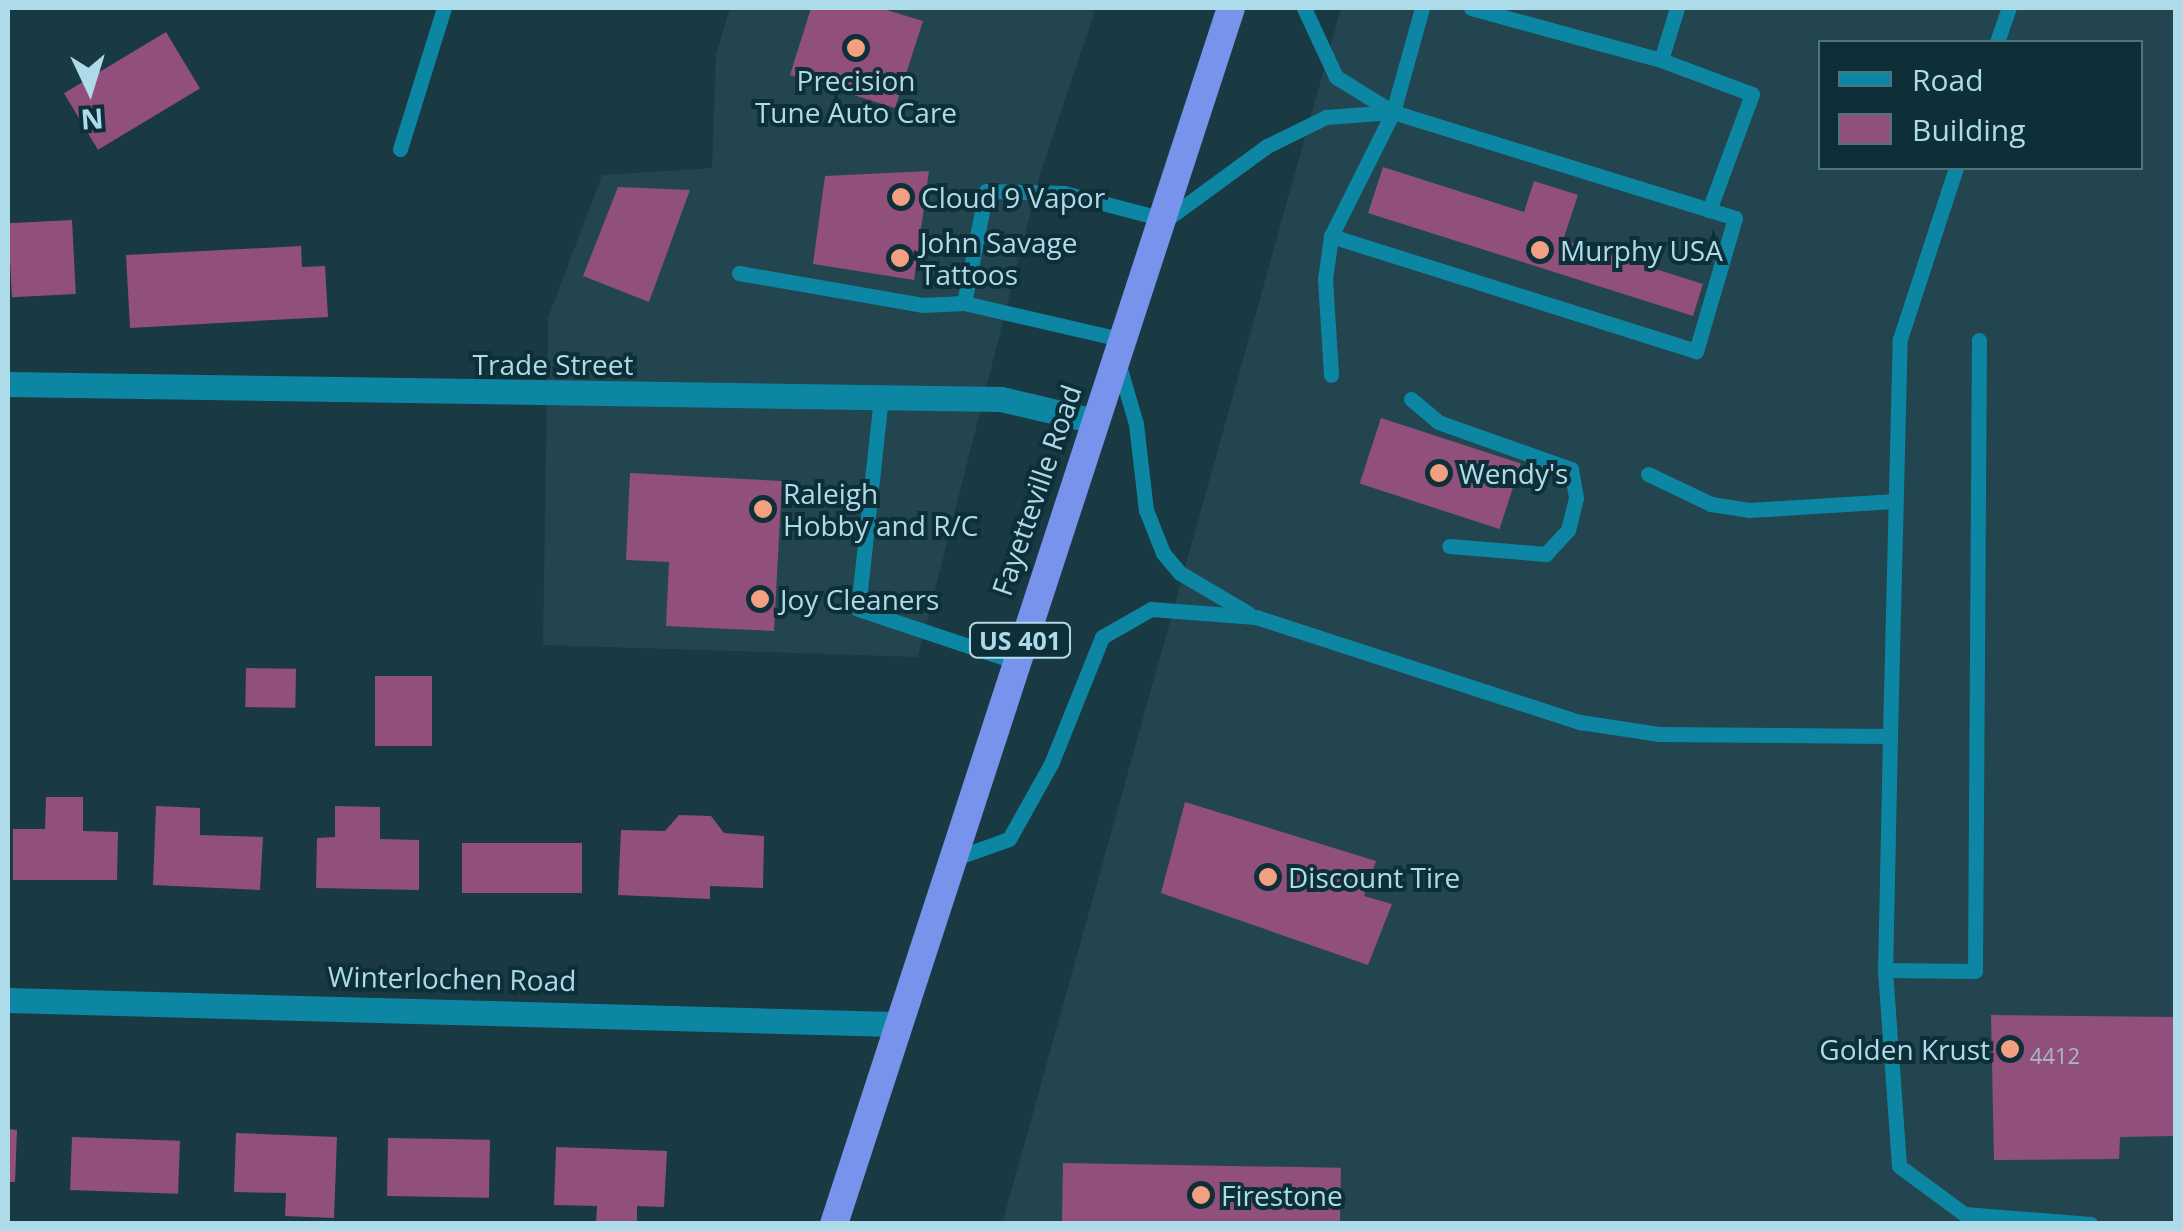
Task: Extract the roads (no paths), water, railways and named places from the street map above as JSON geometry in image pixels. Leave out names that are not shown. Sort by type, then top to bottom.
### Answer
[{"type":"highway","name":"Fayetteville Road","points":[[834,1224],[894,1024],[1230,8]]},
{"type":"street","name":"Trade Street","points":[[8,384],[1002,399],[1095,421]]},
{"type":"street","name":"Winterlochen Road","points":[[8,1000],[894,1024]]},
{"type":"lane","points":[[400,149],[444,8]]},
{"type":"lane","points":[[1304,8],[1336,76],[1392,112],[1735,218],[1696,351],[1331,236]]},
{"type":"lane","points":[[1331,374],[1325,279],[1331,236],[1392,112],[1422,8]]},
{"type":"lane","points":[[1471,8],[1661,60],[1752,94],[1709,210]]},
{"type":"lane","points":[[1661,60],[1676,8]]},
{"type":"lane","points":[[1998,40],[2009,8]]},
{"type":"lane","points":[[964,303],[986,191],[1064,193],[1158,223],[1267,146],[1326,116],[1392,112]]},
{"type":"lane","points":[[1955,170],[1900,339],[1885,970],[1899,1166],[1964,1214],[2090,1224]]},
{"type":"lane","points":[[739,273],[922,306],[964,303],[1118,347],[1136,424],[1146,510],[1164,552],[1180,573],[1256,617]]},
{"type":"lane","points":[[1885,970],[1975,972],[1979,340]]},
{"type":"lane","points":[[882,397],[858,609],[1013,661]]},
{"type":"lane","points":[[1411,400],[1438,422],[1571,469],[1576,498],[1568,530],[1546,554],[1449,546]]},
{"type":"lane","points":[[1648,474],[1712,504],[1749,510],[1894,502]]},
{"type":"lane","points":[[948,861],[1009,839],[1051,764],[1090,658],[1125,618],[1172,607],[1256,617],[1580,722],[1658,734],[1890,736]]},
{"type":"place","name":"Precision Tune Auto Care","points":[[856,48]]},
{"type":"place","name":"Cloud 9 Vapor","points":[[901,197]]},
{"type":"place","name":"Murphy USA","points":[[1540,250]]},
{"type":"place","name":"John Savage Tattoos","points":[[900,258]]},
{"type":"place","name":"Wendy's","points":[[1439,473]]},
{"type":"place","name":"Raleigh Hobby and R/C","points":[[763,509]]},
{"type":"place","name":"Joy Cleaners","points":[[760,599]]},
{"type":"place","name":"Discount Tire","points":[[1268,877]]},
{"type":"place","name":"Golden Krust","points":[[2010,1049]]},
{"type":"place","name":"Firestone","points":[[1201,1195]]}]
